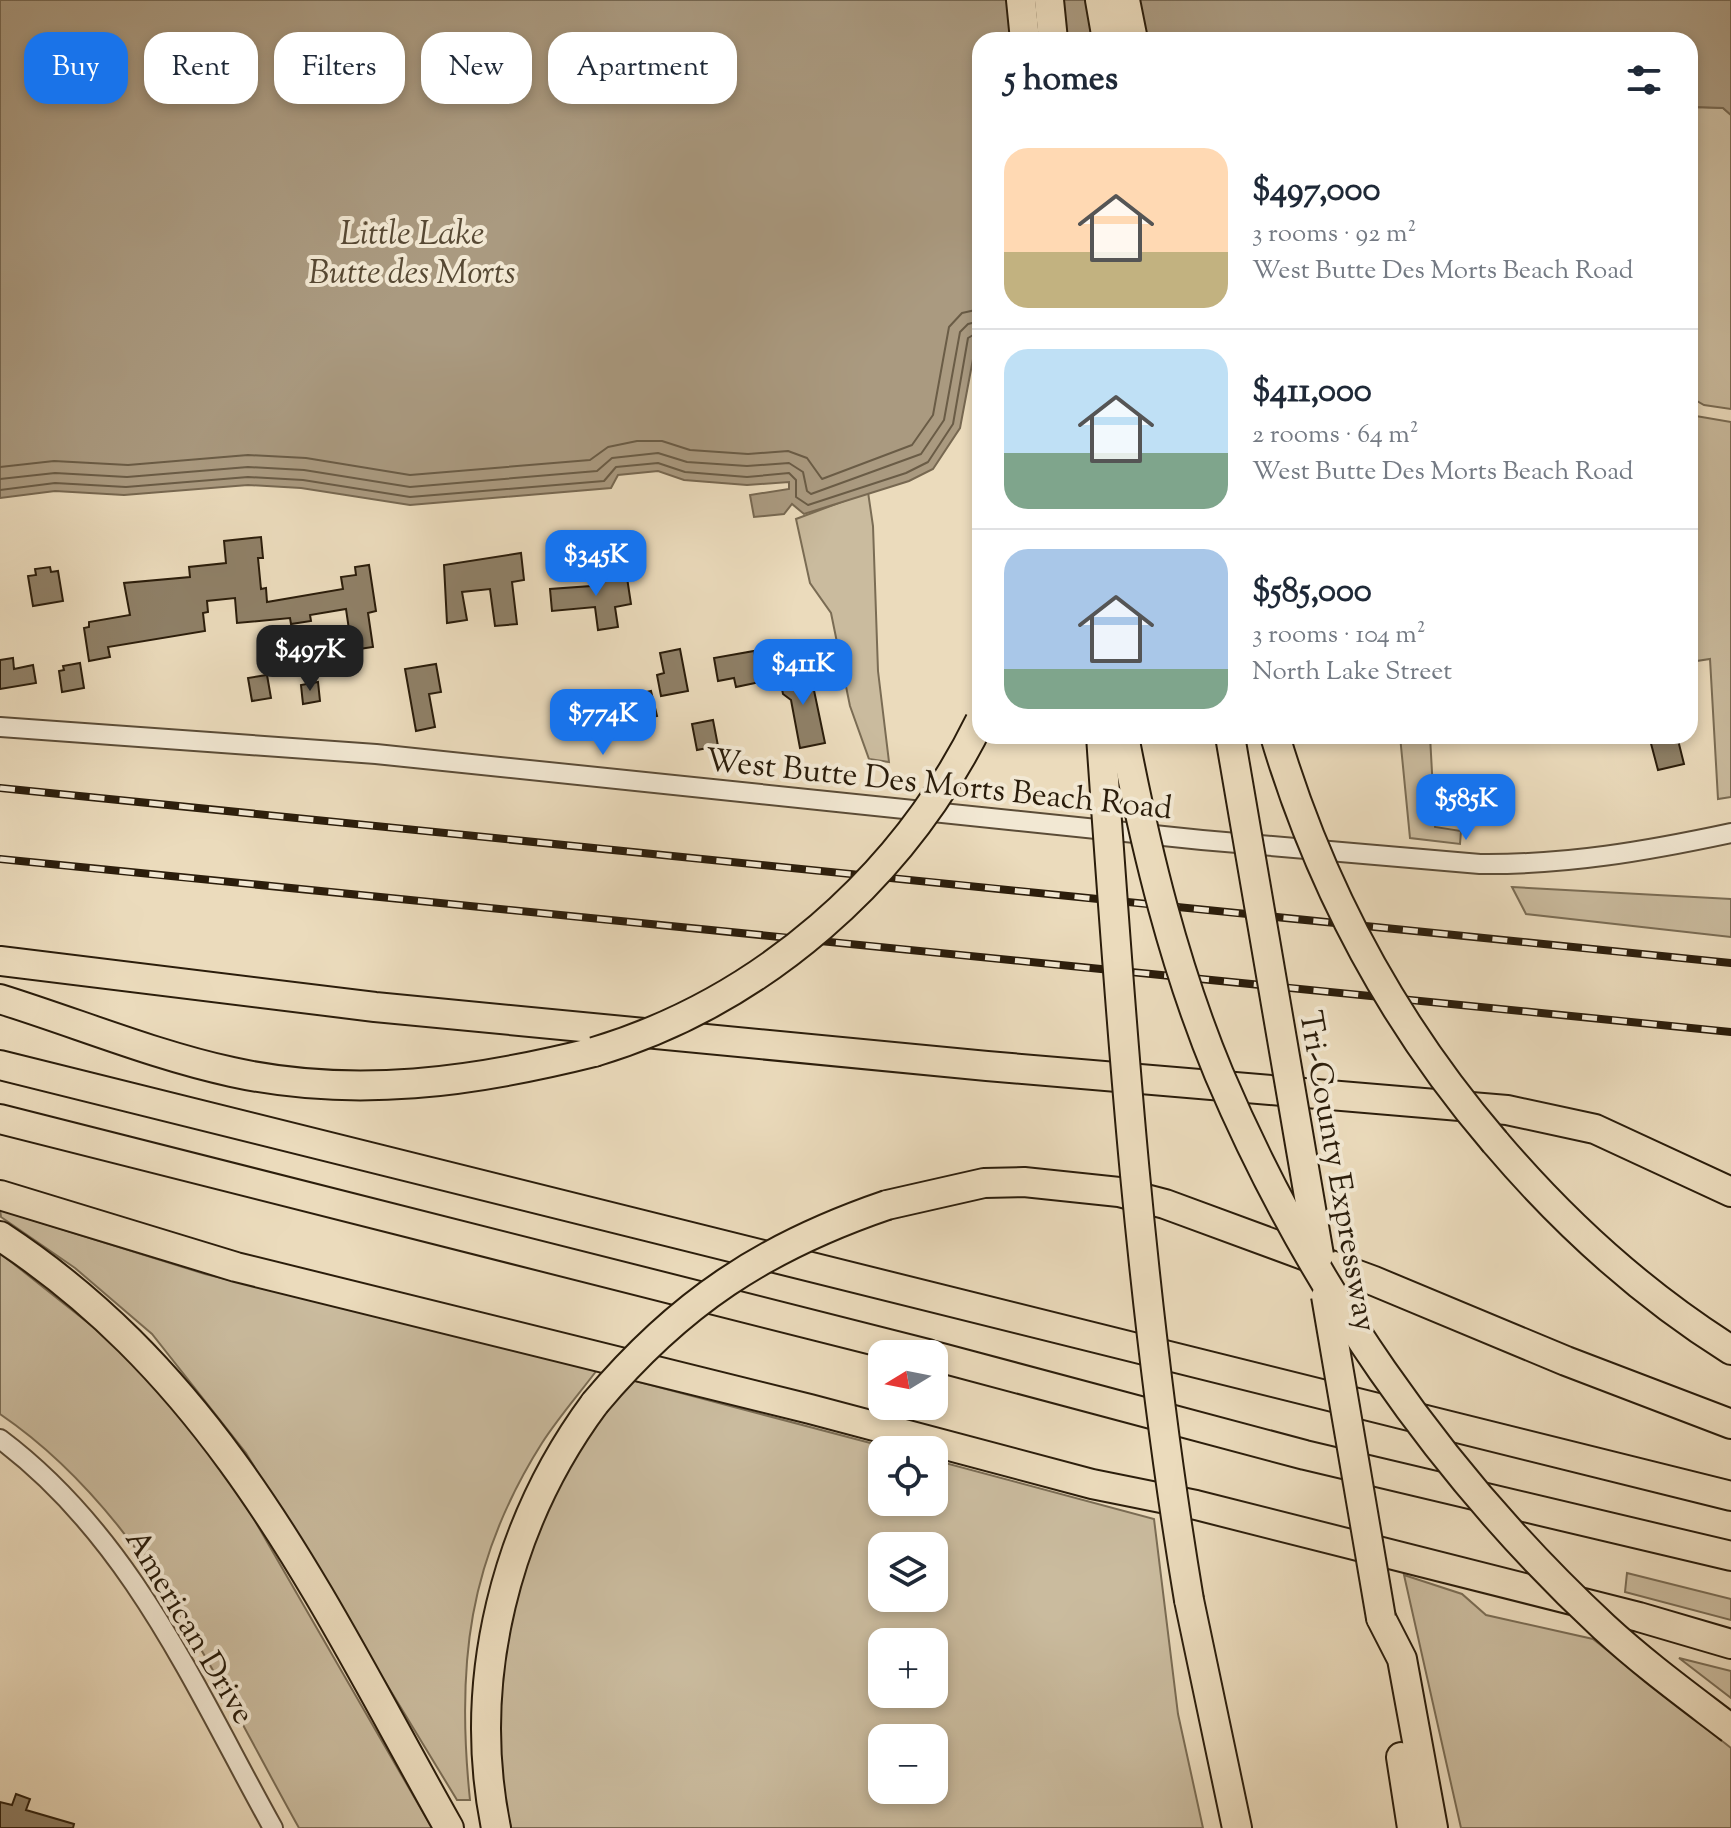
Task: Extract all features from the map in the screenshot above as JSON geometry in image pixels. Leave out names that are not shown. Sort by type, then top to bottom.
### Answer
[{"type":"highway","points":[[1021,0],[1024,32]]},
{"type":"highway","points":[[1049,0],[1052,32]]},
{"type":"highway","points":[[1100,0],[1106,32]]},
{"type":"highway","points":[[1125,0],[1131,32]]},
{"type":"highway","points":[[0,999],[206,1066],[339,1086],[418,1085],[462,1080],[513,1072],[594,1052],[640,1038],[711,1004],[758,975],[818,930],[899,847],[932,803],[972,735]]},
{"type":"highway","points":[[1102,744],[1137,1216],[1165,1457],[1189,1600],[1237,1828]]},
{"type":"highway","points":[[1126,744],[1159,889],[1179,960],[1219,1072],[1272,1184],[1341,1310],[1450,1462],[1512,1533],[1604,1627],[1731,1729]]},
{"type":"highway","name":"Tri-County Expressway","points":[[1231,744],[1381,1618],[1412,1828]]},
{"type":"highway","points":[[1278,744],[1312,849],[1362,952],[1404,1022],[1495,1142],[1607,1257],[1686,1320],[1731,1350]]},
{"type":"highway","points":[[0,961],[375,1007],[971,1064],[1507,1110],[1595,1129],[1731,1192]]},
{"type":"highway","points":[[0,1065],[1731,1496]]},
{"type":"highway","points":[[0,1119],[873,1340]]},
{"type":"highway","points":[[496,1828],[487,1707],[499,1611],[535,1501],[573,1432],[644,1346],[731,1277],[811,1233],[887,1205],[984,1183],[1024,1182],[1119,1192],[1165,1204],[1374,1281],[1566,1361],[1731,1424]]},
{"type":"highway","points":[[0,1195],[236,1267],[810,1409],[1050,1473],[1196,1505],[1639,1617],[1731,1644]]},
{"type":"highway","points":[[0,1236],[57,1276],[121,1331],[179,1391],[225,1448],[305,1572],[449,1828]]},
{"type":"highway","points":[[948,1360],[1305,1455],[1731,1556]]},
{"type":"highway","points":[[1381,1618],[1402,1659],[1433,1828]]},
{"type":"street","name":"West Butte Des Morts Beach Road","points":[[0,727],[376,754],[1202,840],[1437,861],[1525,864],[1618,856],[1731,833]]},
{"type":"street","name":"American Drive","points":[[0,1439],[60,1489],[129,1571],[273,1828]]},
{"type":"shaded area","points":[[1698,107],[1723,108],[1731,115],[1731,409],[1698,402]]},
{"type":"shaded area","points":[[1698,416],[1731,422],[1731,797],[1718,799],[1710,659],[1698,661]]},
{"type":"shaded area","points":[[868,492],[873,526],[878,671],[889,762],[869,759],[850,706],[831,613],[810,583],[796,519]]},
{"type":"shaded area","points":[[1401,744],[1430,744],[1435,827],[1461,831],[1460,844],[1410,838]]},
{"type":"shaded area","points":[[1512,887],[1731,899],[1731,937],[1526,914]]},
{"type":"shaded area","points":[[0,1210],[205,1274],[597,1370],[548,1434],[517,1486],[483,1572],[467,1659],[466,1751],[470,1800],[457,1800],[246,1453],[152,1334],[75,1268],[1,1217]]},
{"type":"shaded area","points":[[0,1253],[111,1341],[199,1436],[251,1514],[432,1828],[299,1828],[206,1658],[136,1549],[96,1499],[51,1454],[0,1414]]},
{"type":"shaded area","points":[[628,1379],[868,1442],[868,1516],[948,1516],[948,1464],[1154,1519],[1178,1714],[1203,1828],[511,1828],[501,1783],[498,1738],[498,1707],[506,1644],[520,1582],[539,1524],[579,1449]]},
{"type":"shaded area","points":[[1627,1573],[1731,1599],[1731,1620],[1625,1592]]},
{"type":"shaded area","points":[[1404,1575],[1462,1594],[1486,1615],[1593,1639],[1731,1748],[1731,1828],[1461,1828]]},
{"type":"shaded area","points":[[1679,1658],[1731,1671],[1731,1698]]},
{"type":"water","name":"Little Lake Butte des Morts","points":[[0,0],[1731,0],[1731,115],[1723,108],[1698,107],[1698,32],[972,32],[972,364],[960,428],[933,469],[909,481],[804,514],[792,504],[784,514],[754,517],[750,495],[789,489],[789,482],[747,485],[684,480],[658,471],[618,475],[611,488],[410,505],[301,488],[248,485],[124,495],[55,491],[0,498]]},
{"type":"building","points":[[261,537],[263,558],[258,558],[261,589],[266,588],[267,602],[343,589],[341,577],[356,575],[355,567],[369,565],[376,611],[368,613],[373,647],[352,650],[346,609],[310,615],[311,621],[291,624],[290,618],[237,623],[235,598],[207,601],[208,612],[203,613],[205,631],[108,647],[110,657],[89,661],[84,628],[89,627],[89,622],[130,615],[124,583],[190,577],[189,567],[226,563],[224,541]]},
{"type":"building","points":[[521,553],[524,580],[512,582],[517,624],[495,626],[490,589],[462,592],[467,620],[447,623],[444,565]]},
{"type":"building","points":[[50,567],[51,572],[58,571],[63,601],[33,606],[28,576],[36,575],[35,569]]},
{"type":"building","points":[[626,571],[631,604],[615,607],[618,627],[598,630],[595,607],[552,611],[550,589],[591,586],[590,577]]},
{"type":"building","points":[[680,649],[688,691],[661,696],[657,675],[664,673],[660,653]]},
{"type":"building","points":[[754,651],[760,682],[736,687],[734,678],[718,681],[714,658]]},
{"type":"building","points":[[13,658],[14,669],[33,665],[36,683],[0,689],[0,660]]},
{"type":"building","points":[[80,663],[84,688],[62,692],[59,671],[64,670],[63,666]]},
{"type":"building","points":[[436,664],[441,692],[429,694],[435,727],[416,731],[405,669]]},
{"type":"building","points":[[801,667],[811,676],[825,743],[800,748],[791,700],[783,694],[780,680],[788,670]]},
{"type":"building","points":[[267,675],[271,698],[252,701],[248,678]]},
{"type":"building","points":[[318,682],[320,701],[303,704],[301,685]]},
{"type":"building","points":[[651,691],[657,716],[638,720],[632,695]]},
{"type":"building","points":[[601,700],[604,721],[584,723],[581,703]]},
{"type":"building","points":[[713,720],[718,746],[697,750],[692,724]]},
{"type":"building","points":[[1651,744],[1679,744],[1684,764],[1658,770]]},
{"type":"building","points":[[16,1794],[30,1799],[26,1810],[74,1824],[73,1828],[0,1828],[0,1802],[12,1805]]},
{"type":"railway","points":[[0,788],[1731,963]]},
{"type":"railway","points":[[0,859],[1731,1032]]}]
